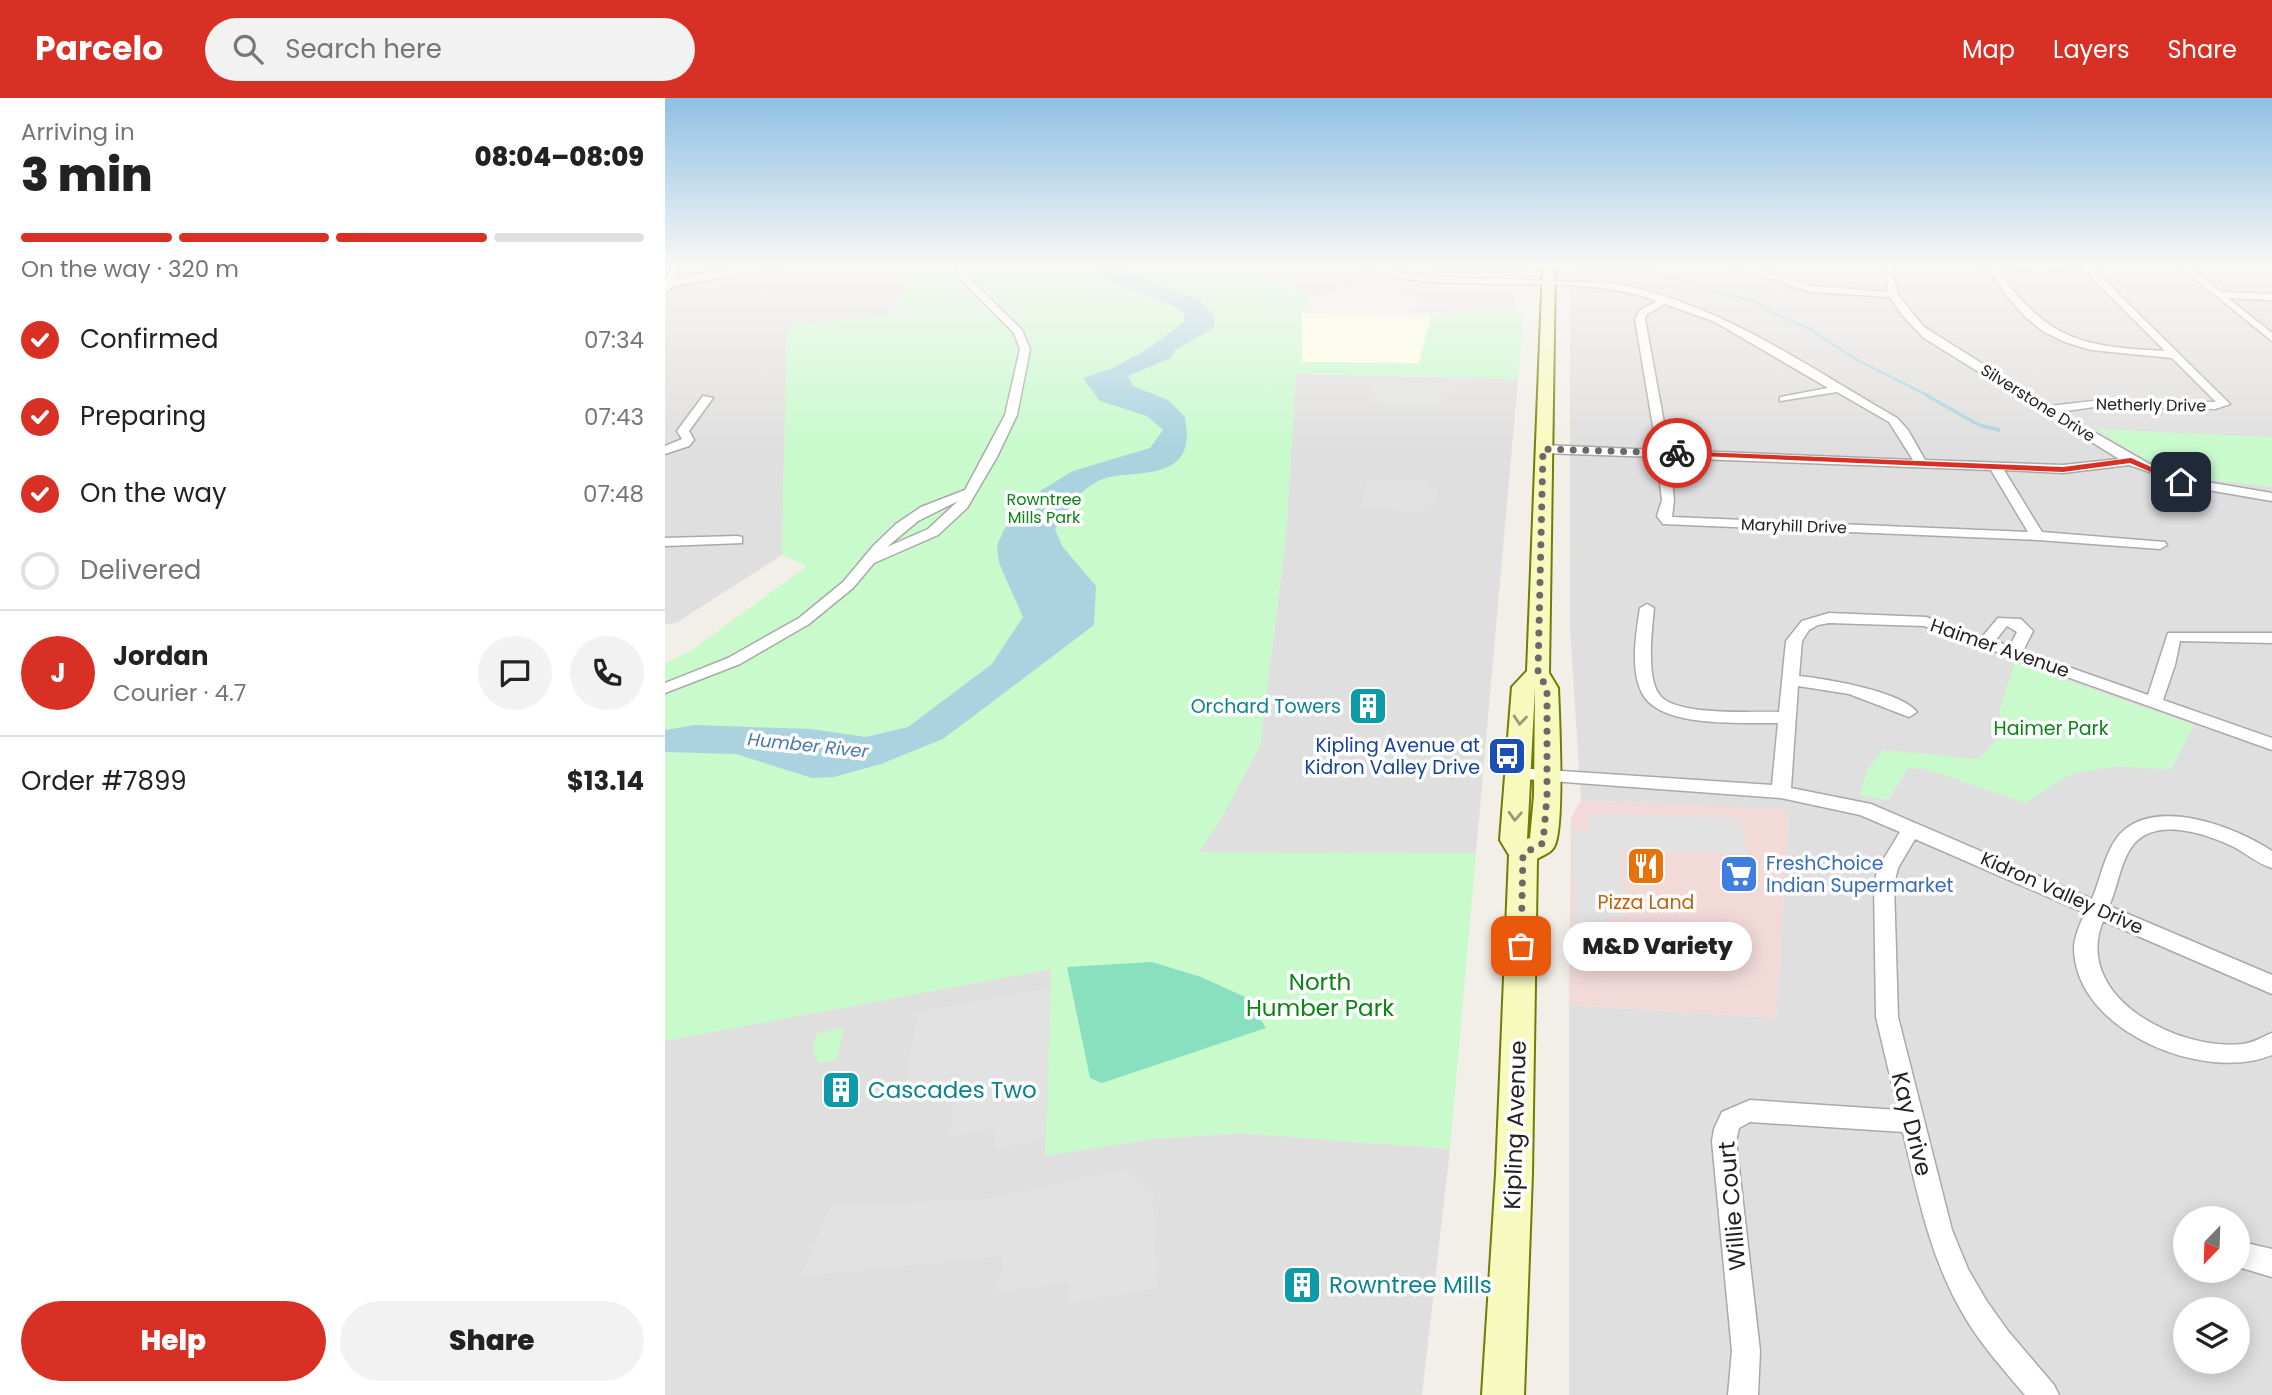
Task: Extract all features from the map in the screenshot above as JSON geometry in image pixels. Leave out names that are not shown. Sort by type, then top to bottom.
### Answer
[{"type":"main road","name":"Kipling Avenue","points":[[1523,854],[1543,843],[1546,778],[1547,688],[1538,673],[1547,326]]},
{"type":"main road","name":"Kipling Avenue","points":[[1503,1395],[1514,1161],[1523,854],[1513,840],[1523,687],[1538,673]]},
{"type":"street","points":[[869,560],[933,532],[962,505],[991,457],[1011,415],[1024,349],[1019,332],[1012,326]]},
{"type":"street","name":"Maryhill Drive","points":[[1641,326],[1663,452],[1668,500],[1664,519],[1673,523],[2038,536],[2160,545]]},
{"type":"street","points":[[1728,326],[1899,425],[1920,462]]},
{"type":"street","name":"Silverstone Drive","points":[[1917,326],[1928,336],[2131,461],[2162,475],[2200,487],[2272,497]]},
{"type":"street","points":[[2044,326],[2075,343],[2102,351],[2176,355]]},
{"type":"street","name":"Netherly Drive","points":[[2049,410],[2101,402],[2222,406],[2222,400],[2147,326]]},
{"type":"street","points":[[2257,326],[2272,338]]},
{"type":"street","points":[[1783,399],[1837,389]]},
{"type":"street","points":[[665,450],[688,440],[683,431],[707,398]]},
{"type":"street","points":[[1543,449],[2077,469],[2131,461]]},
{"type":"street","points":[[1995,466],[2038,536]]},
{"type":"street","points":[[666,688],[734,661],[804,621],[848,585],[884,540],[911,517],[969,493]]},
{"type":"street","points":[[665,542],[737,540]]},
{"type":"street","points":[[1647,608],[1644,625],[1646,685],[1651,697],[1672,709],[1687,713],[1787,718]]},
{"type":"street","name":"Haimer Avenue","points":[[1781,792],[1792,660],[1798,632],[1816,619],[1854,617],[1926,622],[2272,744]]},
{"type":"street","points":[[1986,642],[2003,621],[2015,622],[2025,631],[2015,652]]},
{"type":"street","points":[[2154,701],[2167,665],[2173,636],[2272,638]]},
{"type":"street","points":[[1792,680],[1859,690],[1879,696],[1909,712]]},
{"type":"street","name":"Kidron Valley Drive","points":[[1517,774],[1781,792],[1864,809],[2272,985]]},
{"type":"street","points":[[2272,861],[2250,846],[2215,831],[2179,824],[2146,827],[2127,839],[2087,932],[2086,964],[2108,1000],[2124,1015],[2164,1040],[2207,1053],[2234,1055],[2259,1052],[2272,1043]]},
{"type":"street","name":"Kay Drive","points":[[1912,828],[1888,868],[1884,884],[1887,1017],[1939,1230],[1958,1278],[1998,1341],[2044,1395]]},
{"type":"street","name":"Willie Court","points":[[1743,1395],[1746,1351],[1724,1140],[1725,1126],[1735,1115],[1750,1111],[1913,1122]]},
{"type":"street","points":[[2251,1257],[2272,1263]]},
{"type":"shaded area","points":[[665,326],[787,326],[782,555],[676,623],[665,624]]},
{"type":"shaded area","points":[[1302,326],[1429,326],[1420,363],[1302,362]]},
{"type":"shaded area","points":[[1570,326],[2272,326],[2272,1395],[1569,1395],[1569,1005],[1776,1018],[1789,810],[1581,800],[1570,627]]},
{"type":"shaded area","points":[[1296,374],[1518,379],[1476,853],[1198,853],[1260,746],[1286,534]]},
{"type":"shaded area","points":[[1382,382],[1444,383],[1444,388],[1455,388],[1454,393],[1443,393],[1442,406],[1376,405],[1377,402],[1368,402],[1373,384],[1381,385]]},
{"type":"shaded area","points":[[1369,479],[1429,482],[1428,487],[1438,487],[1436,499],[1420,511],[1360,508]]},
{"type":"shaded area","points":[[1581,800],[1789,809],[1776,1018],[1569,1005],[1571,818]]},
{"type":"shaded area","points":[[1590,814],[1740,818],[1748,854],[1620,850],[1625,917],[1606,917],[1610,965],[1574,964],[1574,829],[1588,830]]},
{"type":"shaded area","points":[[1052,969],[1046,1155],[1152,1139],[1240,1133],[1450,1149],[1422,1395],[665,1395],[665,1036]]},
{"type":"shaded area","points":[[1051,988],[1046,1138],[995,1150],[996,1127],[949,1137],[956,1082],[905,1092],[918,1012]]},
{"type":"shaded area","points":[[1123,1169],[1153,1194],[1157,1288],[1070,1303],[1068,1283],[996,1292],[1003,1267],[1002,1256],[801,1276],[831,1206],[988,1199]]},
{"type":"green space","name":"Rowntree Mills Park","points":[[787,326],[1302,326],[1302,362],[1419,363],[1429,326],[1523,326],[1518,379],[1296,374],[1286,534],[1260,746],[1221,819],[1199,852],[1476,853],[1450,1149],[1240,1133],[1152,1139],[1045,1156],[1051,969],[665,1041],[665,663],[692,650],[807,566],[782,555]]},
{"type":"green space","points":[[2096,429],[2272,437],[2272,487],[2179,473],[2147,459]]},
{"type":"green space","name":"Haimer Park","points":[[2015,662],[2194,725],[2171,770],[2117,766],[2071,774],[2025,803],[1926,769],[1908,768],[1888,800],[1860,795],[1867,770],[1883,750],[1978,759],[1999,738],[2000,708]]},
{"type":"green space","points":[[1152,962],[1201,977],[1245,997],[1266,1028],[1102,1083],[1090,1078],[1067,967]]},
{"type":"green space","points":[[844,1027],[837,1060],[820,1063],[813,1052],[816,1034]]},
{"type":"water","name":"Humber River","points":[[1179,326],[1215,326],[1175,350],[1171,358],[1128,376],[1133,386],[1168,400],[1185,417],[1187,441],[1181,456],[1163,469],[1113,476],[1095,483],[1075,500],[1055,529],[1062,546],[1096,586],[1094,625],[943,739],[881,764],[834,777],[812,778],[736,754],[665,752],[665,730],[695,725],[811,729],[866,737],[908,727],[992,664],[1023,617],[999,563],[997,545],[1005,528],[1040,491],[1073,471],[1150,448],[1163,430],[1147,416],[1100,401],[1083,378],[1113,368],[1148,349]]},
{"type":"waterway","points":[[1802,326],[1857,360],[1929,396]]},
{"type":"waterway","points":[[1926,395],[1979,425],[1999,430]]},
{"type":"way so far","points":[[1521,946],[1523,854],[1543,843],[1547,796],[1547,688],[1538,673],[1543,449],[1677,453]]},
{"type":"place","name":"Orchard Towers","points":[[1368,706]]},
{"type":"place","name":"Kipling Avenue at Kidron Valley Drive","points":[[1507,756]]},
{"type":"place","name":"Pizza Land","points":[[1646,866]]},
{"type":"place","name":"FreshChoice Indian Supermarket","points":[[1739,874]]},
{"type":"place","name":"M&D Variety","points":[[1521,946]]},
{"type":"place","name":"Cascades Two","points":[[841,1090]]},
{"type":"place","name":"Rowntree Mills","points":[[1302,1285]]},
{"type":"route","points":[[1677,453],[2063,469],[2131,461],[2181,482]]},
{"type":"park label","name":"North Humber Park","points":[[1320,995]]}]
